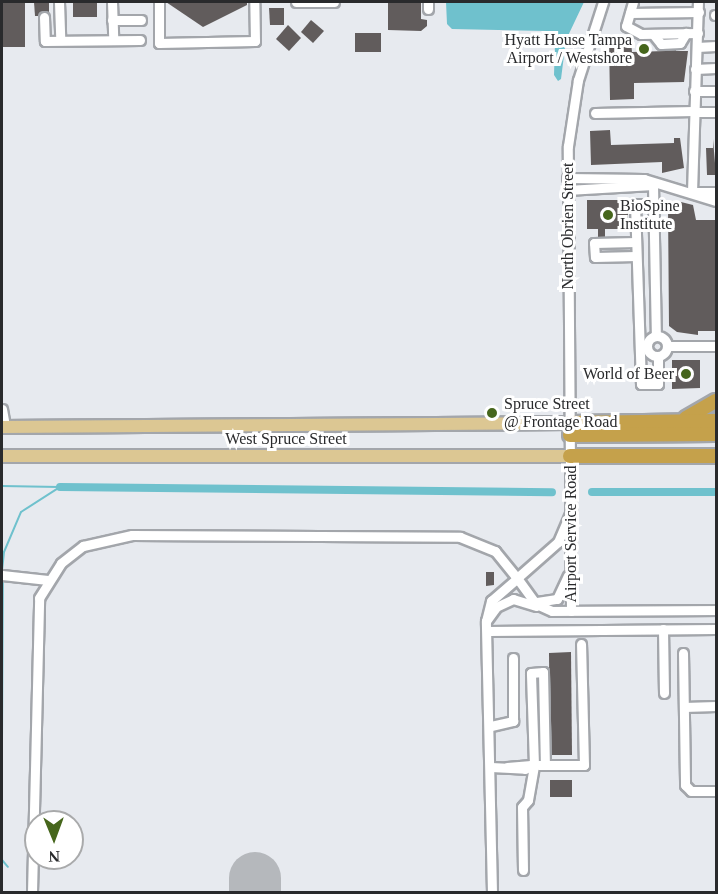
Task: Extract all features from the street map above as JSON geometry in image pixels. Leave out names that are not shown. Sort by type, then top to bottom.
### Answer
[{"type":"highway","points":[[675,421],[717,401]]},
{"type":"highway","points":[[570,429],[675,421],[717,421]]},
{"type":"highway","points":[[570,429],[717,434]]},
{"type":"highway","points":[[570,456],[717,456]]},
{"type":"main road","name":"West Spruce Street","points":[[3,426],[570,429]]},
{"type":"main road","name":"West Spruce Street","points":[[2,456],[570,456]]},
{"type":"street","points":[[59,2],[60,40]]},
{"type":"street","points":[[112,2],[113,40]]},
{"type":"street","points":[[159,2],[159,43],[255,41],[254,2]]},
{"type":"street","points":[[296,2],[334,2]]},
{"type":"street","name":"North Obrien Street","points":[[570,456],[567,178],[578,80],[603,2]]},
{"type":"street","points":[[633,2],[626,26],[652,34],[698,33]]},
{"type":"street","points":[[692,192],[698,2]]},
{"type":"street","points":[[630,13],[699,12]]},
{"type":"street","points":[[44,17],[45,40],[140,40]]},
{"type":"street","points":[[112,20],[141,20]]},
{"type":"street","points":[[697,47],[717,46]]},
{"type":"street","points":[[695,69],[717,68]]},
{"type":"street","points":[[694,92],[717,91]]},
{"type":"street","points":[[595,113],[717,112]]},
{"type":"street","points":[[567,178],[644,179],[653,185]]},
{"type":"street","points":[[653,185],[656,335],[667,346],[717,346]]},
{"type":"street","points":[[567,190],[653,185],[692,192],[717,201]]},
{"type":"street","points":[[692,192],[717,192]]},
{"type":"street","points":[[654,204],[635,204],[637,335],[644,346],[658,356]]},
{"type":"street","points":[[636,242],[594,243],[595,257],[636,257],[654,253]]},
{"type":"street","points":[[656,335],[644,346],[640,384],[658,384],[658,356],[667,346]]},
{"type":"street","points":[[2,409],[3,426]]},
{"type":"street","name":"Airport Service Road","points":[[570,456],[571,611],[717,610]]},
{"type":"street","points":[[492,892],[491,726],[486,621],[491,601],[558,542],[571,511]]},
{"type":"street","points":[[32,892],[36,616],[48,580],[83,546],[132,535],[460,537],[495,550],[530,598],[546,609]]},
{"type":"street","points":[[530,598],[539,603],[557,599],[571,567]]},
{"type":"street","points":[[2,575],[48,580]]},
{"type":"street","points":[[486,621],[496,607],[513,598],[546,609],[571,611]]},
{"type":"street","points":[[663,629],[664,693]]},
{"type":"street","points":[[488,631],[717,629]]},
{"type":"street","points":[[491,767],[507,766],[525,770],[532,765],[585,765],[581,644]]},
{"type":"street","points":[[683,652],[685,786],[691,791],[717,791]]},
{"type":"street","points":[[491,726],[513,721],[513,658]]},
{"type":"street","points":[[523,870],[522,807],[528,800],[532,765],[531,673],[543,672],[545,765]]},
{"type":"street","points":[[684,707],[717,706]]},
{"type":"water","points":[[446,2],[584,2],[566,40],[561,79],[558,81],[554,75],[555,43],[548,31],[452,29],[447,24]]},
{"type":"building","points":[[2,2],[25,2],[25,47],[2,47]]},
{"type":"building","points":[[34,2],[49,2],[49,16],[35,16]]},
{"type":"building","points":[[73,2],[97,2],[97,17],[73,17]]},
{"type":"building","points":[[166,2],[247,2],[247,5],[203,27]]},
{"type":"building","points":[[388,2],[421,2],[421,19],[427,20],[427,26],[421,31],[388,30]]},
{"type":"building","points":[[269,8],[284,8],[284,25],[270,25]]},
{"type":"building","points":[[311,20],[324,31],[313,43],[301,32]]},
{"type":"building","points":[[288,25],[301,38],[289,51],[276,39]]},
{"type":"building","points":[[355,33],[381,33],[381,52],[355,52]]},
{"type":"building","points":[[666,34],[676,34],[676,51],[688,51],[684,82],[634,83],[634,99],[610,100],[609,40],[621,36],[621,44],[631,41],[632,52],[666,51]]},
{"type":"building","points":[[610,130],[611,145],[674,143],[674,138],[680,138],[684,168],[662,173],[662,162],[591,165],[590,131]]},
{"type":"building","points":[[713,139],[716,175],[707,175],[706,148],[713,148]]},
{"type":"building","name":"BioSpine Institute","points":[[587,200],[628,200],[628,229],[605,229],[605,239],[598,239],[598,229],[587,229]]},
{"type":"building","points":[[677,201],[693,205],[696,220],[716,220],[716,331],[698,331],[698,335],[677,332],[669,326],[668,207]]},
{"type":"building","name":"World of Beer","points":[[672,360],[700,360],[700,388],[672,389]]},
{"type":"building","points":[[486,572],[494,572],[494,585],[486,586]]},
{"type":"building","points":[[571,652],[572,755],[550,755],[549,653]]},
{"type":"building","points":[[550,780],[572,780],[572,797],[550,797]]},
{"type":"waterway","points":[[2,486],[59,487]]},
{"type":"waterway","points":[[2,571],[4,552],[21,512],[60,487]]},
{"type":"waterway","points":[[60,487],[552,492]]},
{"type":"waterway","points":[[592,492],[716,492]]},
{"type":"waterway","points":[[2,741],[3,577]]},
{"type":"waterway","points":[[2,810],[2,826]]},
{"type":"waterway","points":[[2,860],[8,867]]},
{"type":"runway","points":[[255,878],[255,892]]},
{"type":"place","name":"Hyatt House Tampa Airport / Westshore","points":[[644,49]]},
{"type":"place","name":"BioSpine Institute","points":[[608,215]]},
{"type":"place","name":"World of Beer","points":[[686,374]]},
{"type":"place","name":"Spruce Street @ Frontage Road","points":[[492,413]]}]
